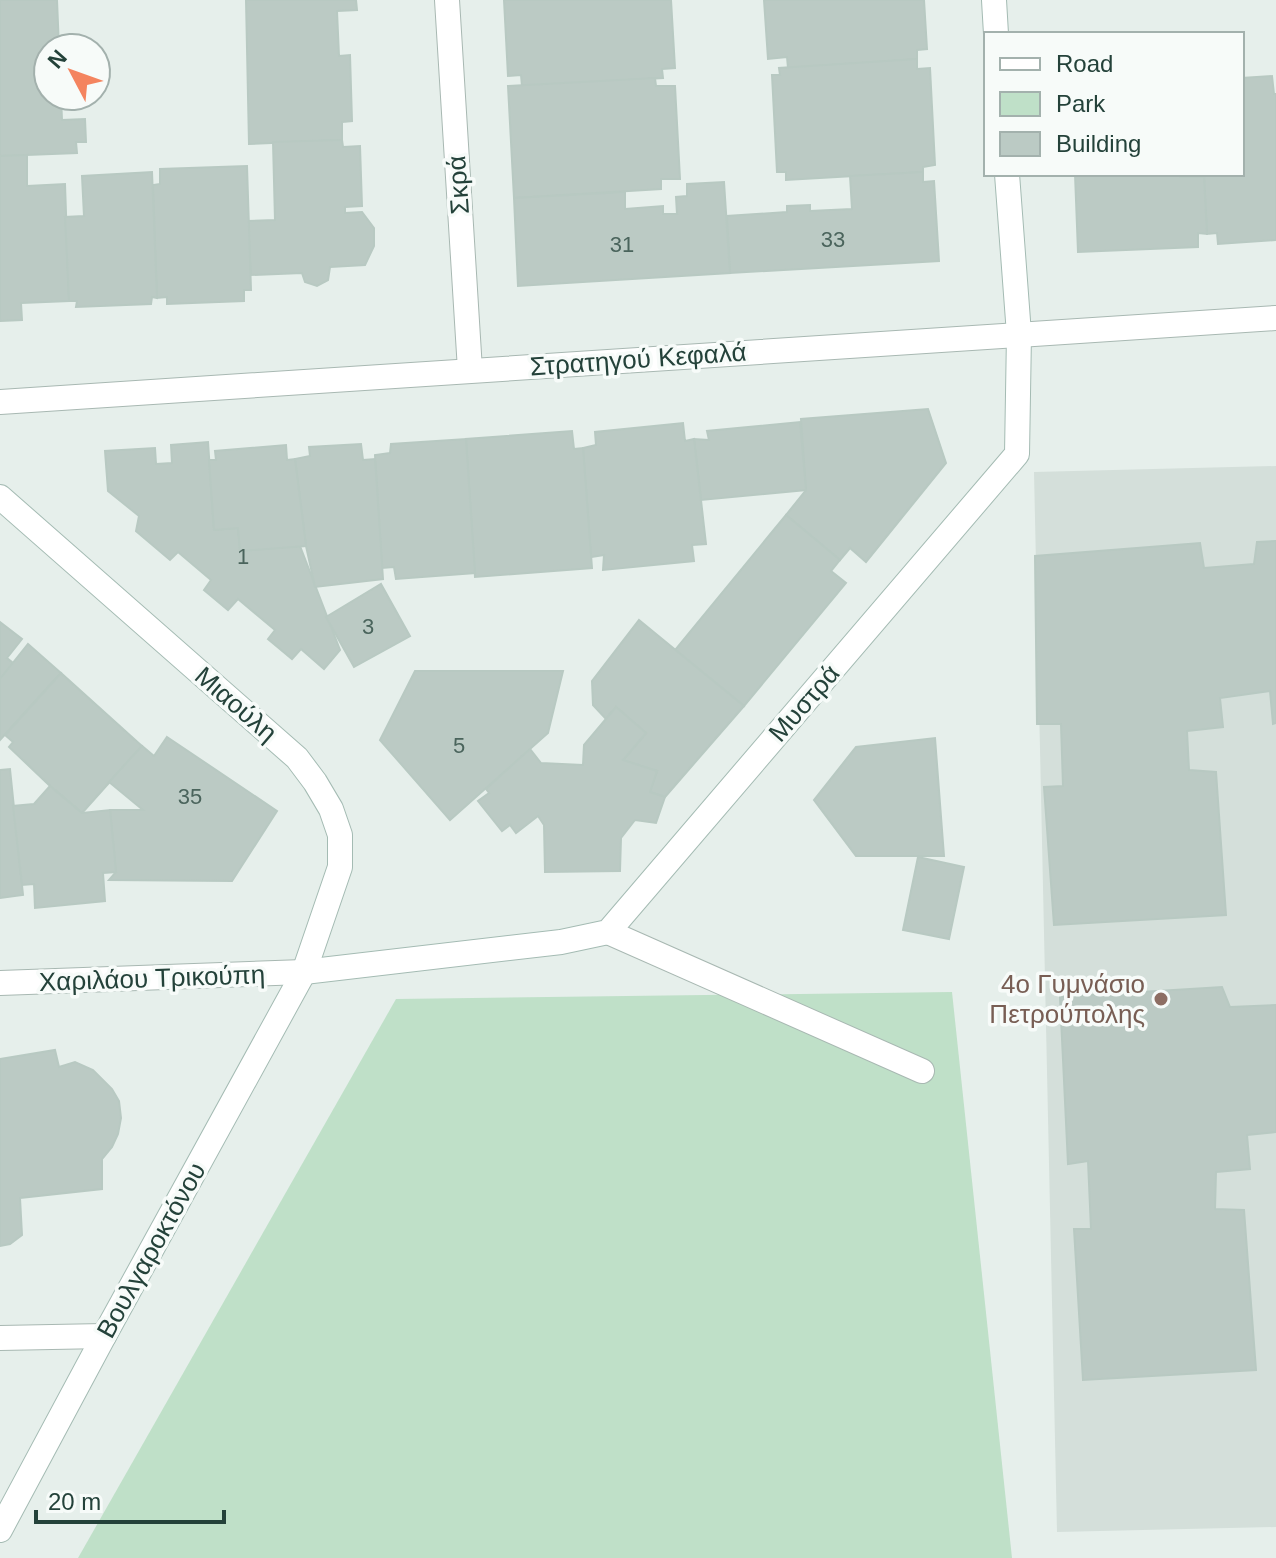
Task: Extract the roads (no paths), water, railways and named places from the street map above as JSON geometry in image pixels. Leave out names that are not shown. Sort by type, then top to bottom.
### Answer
[{"type":"street","name":"Σκρά","points":[[447,0],[470,370]]},
{"type":"street","points":[[994,0],[996,32]]},
{"type":"street","name":"Μυστρά","points":[[608,932],[1017,454],[1019,334],[1007,176]]},
{"type":"street","name":"Στρατηγού Κεφαλά","points":[[0,402],[1276,318]]},
{"type":"street","name":"Μιαούλη","points":[[0,497],[297,758],[315,782],[331,809],[340,835],[340,867],[304,972]]},
{"type":"street","points":[[304,972],[561,942],[608,932],[922,1071]]},
{"type":"street","name":"Χαριλάου Τρικούπη","points":[[0,983],[304,972]]},
{"type":"street","name":"Βουλγαροκτόνου","points":[[0,1530],[304,972]]},
{"type":"street","points":[[0,1338],[104,1336]]},
{"type":"place","name":"4ο Γυμνάσιο Πετρούπολης","points":[[1161,999]]}]
